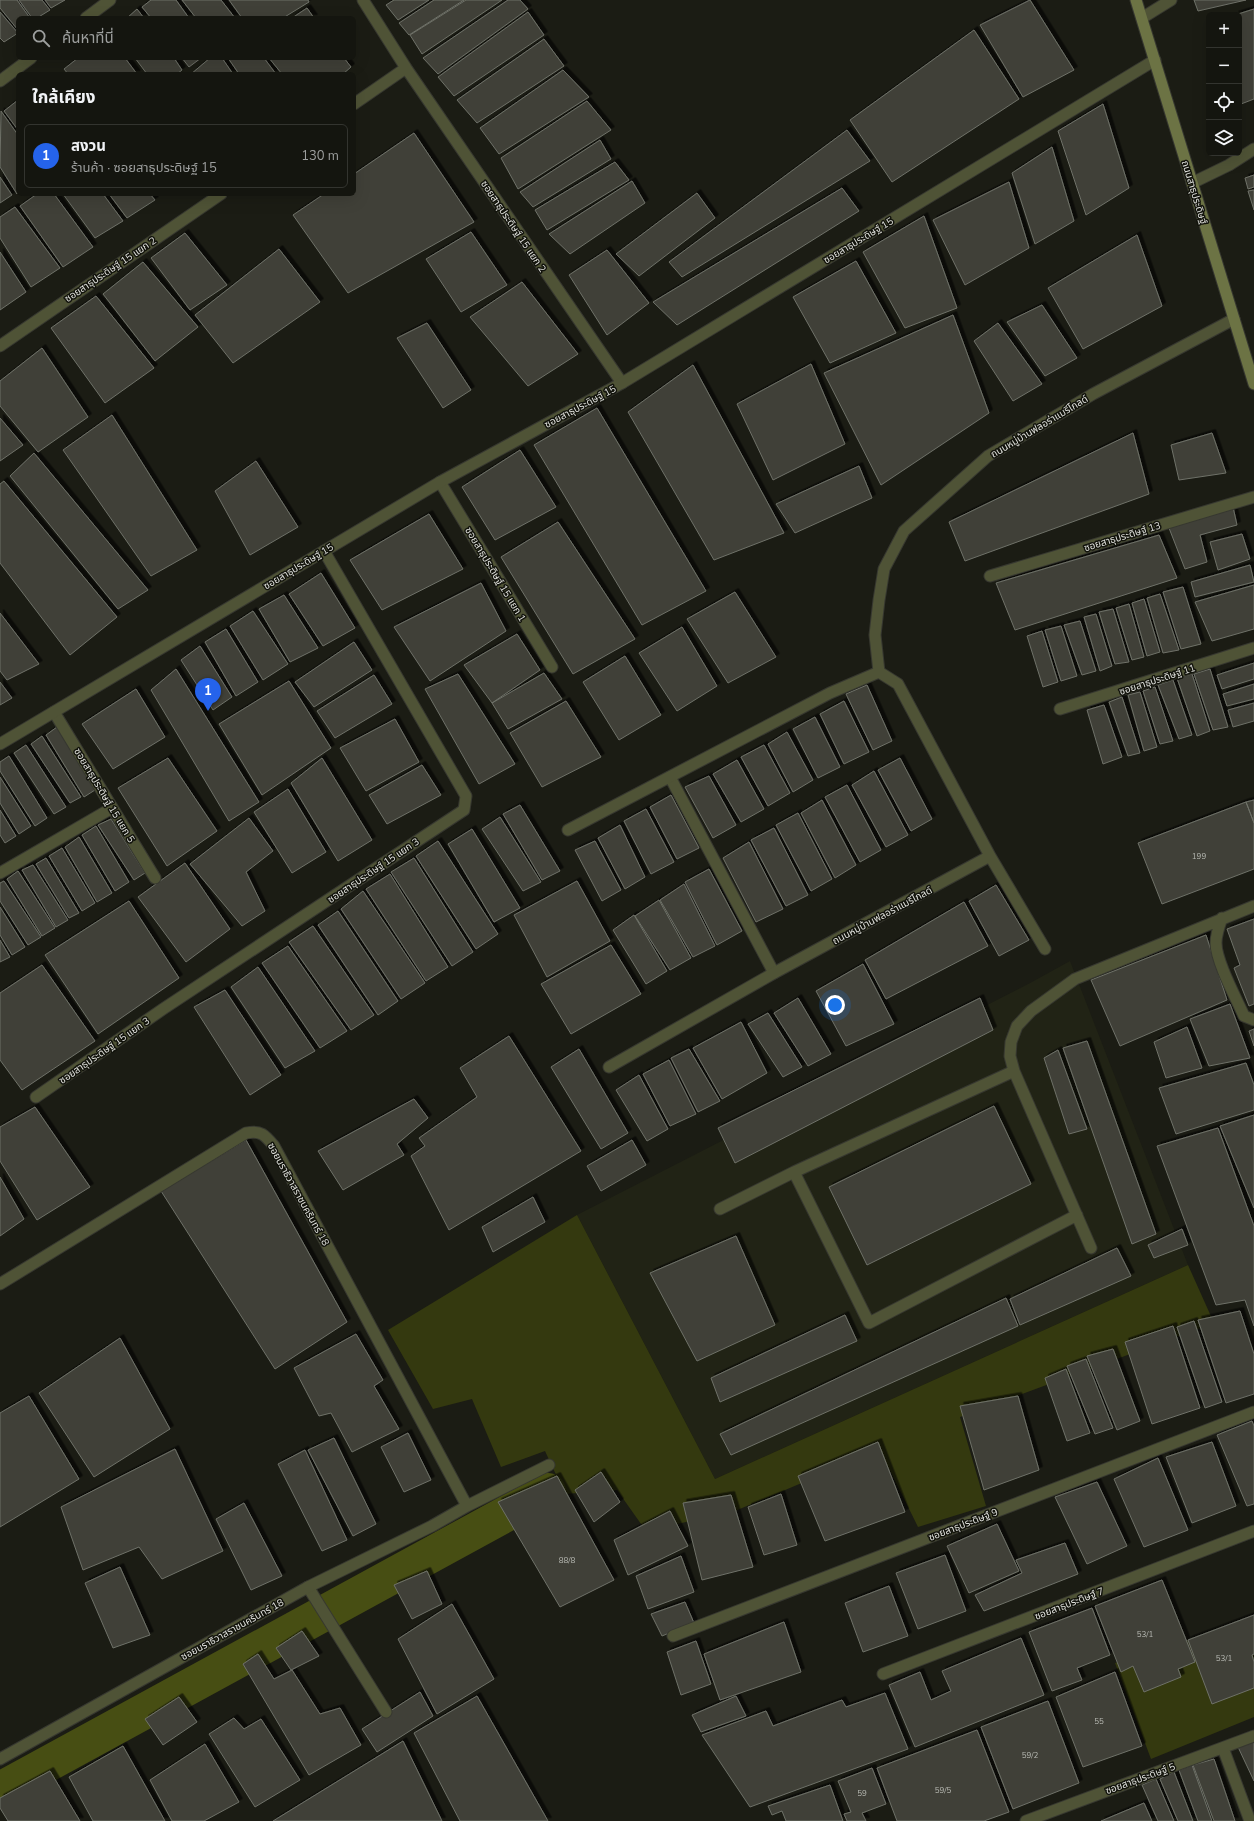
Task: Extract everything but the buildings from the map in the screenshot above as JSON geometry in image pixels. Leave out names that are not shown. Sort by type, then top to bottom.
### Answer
[{"type":"main road","name":"ถนนสาธุประดิษฐ์","points":[[1136,0],[1234,318],[1251,366],[1254,384]]},
{"type":"street","points":[[89,16],[110,0]]},
{"type":"street","name":"ซอยสาธุประดิษฐ์ 15 แยก 2","points":[[363,0],[406,68],[622,383]]},
{"type":"street","points":[[1142,18],[1171,0]]},
{"type":"street","points":[[0,81],[28,60]]},
{"type":"street","name":"ซอยสาธุประดิษฐ์ 15","points":[[0,744],[440,482],[622,383],[1155,60]]},
{"type":"street","points":[[356,103],[406,68]]},
{"type":"street","points":[[1192,183],[1229,165],[1254,149]]},
{"type":"street","name":"ซอยสาธุประดิษฐ์ 15 แยก 2","points":[[0,346],[218,196]]},
{"type":"street","name":"ถนนหมู่บ้านฟลอร่าแมรีโกลด์","points":[[879,672],[875,635],[884,569],[904,531],[988,456],[1093,394],[1234,318]]},
{"type":"street","name":"ซอยสาธุประดิษฐ์ 15 แยก 1","points":[[440,482],[552,667]]},
{"type":"street","name":"ซอยสาธุประดิษฐ์ 13","points":[[990,576],[1254,497]]},
{"type":"street","name":"ซอยสาธุประดิษฐ์ 15 แยก 3","points":[[36,1097],[163,1009],[464,810],[466,796],[324,551]]},
{"type":"street","name":"ซอยสาธุประดิษฐ์ 11","points":[[1060,709],[1254,648]]},
{"type":"street","points":[[568,830],[830,693],[879,672],[898,684],[990,856],[1045,949]]},
{"type":"street","name":"ซอยสาธุประดิษฐ์ 15 แยก 5","points":[[54,712],[155,878]]},
{"type":"street","points":[[670,777],[774,973]]},
{"type":"street","points":[[0,873],[112,808]]},
{"type":"street","name":"ถนนหมู่บ้านฟลอร่าแมรีโกลด์","points":[[609,1067],[774,973],[990,856]]},
{"type":"street","points":[[1091,1248],[1014,1071],[1010,1056],[1011,1042],[1017,1026],[1031,1011],[1081,976],[1254,906]]},
{"type":"street","points":[[1222,918],[1217,934],[1216,945],[1222,965],[1244,1016],[1254,1020]]},
{"type":"street","points":[[720,1209],[794,1172],[1014,1071]]},
{"type":"street","name":"ซอยนราธิวาสราชนครินทร์ 18","points":[[0,1284],[246,1133],[255,1131],[264,1133],[274,1146],[467,1506]]},
{"type":"street","points":[[794,1172],[869,1323],[1077,1215]]},
{"type":"street","name":"ซอยสาธุประดิษฐ์ 9","points":[[673,1636],[1254,1412]]},
{"type":"street","name":"ซอยนราธิวาสราชนครินทร์ 18","points":[[0,1759],[308,1587],[432,1526],[467,1506],[548,1465]]},
{"type":"street","name":"ซอยสาธุประดิษฐ์ 7","points":[[883,1674],[1254,1530]]},
{"type":"street","points":[[308,1587],[386,1712]]},
{"type":"street","name":"ซอยสาธุประดิษฐ์ 5","points":[[1026,1821],[1046,1817],[1254,1736]]},
{"type":"street","points":[[1223,1748],[1250,1821]]},
{"type":"shaded area","points":[[1070,961],[1188,1265],[715,1479],[577,1215],[1032,982]]},
{"type":"green space","points":[[577,1215],[715,1479],[1188,1265],[1214,1323],[960,1417],[986,1506],[918,1527],[880,1450],[735,1511],[646,1531],[617,1490],[565,1494],[545,1451],[501,1467],[472,1399],[433,1409],[388,1330]]},
{"type":"green space","points":[[1188,1640],[1254,1650],[1254,1717],[1151,1759],[1115,1663]]},
{"type":"waterway","points":[[0,1790],[548,1491]]},
{"type":"place","name":"สงวน","points":[[208,711]]}]
